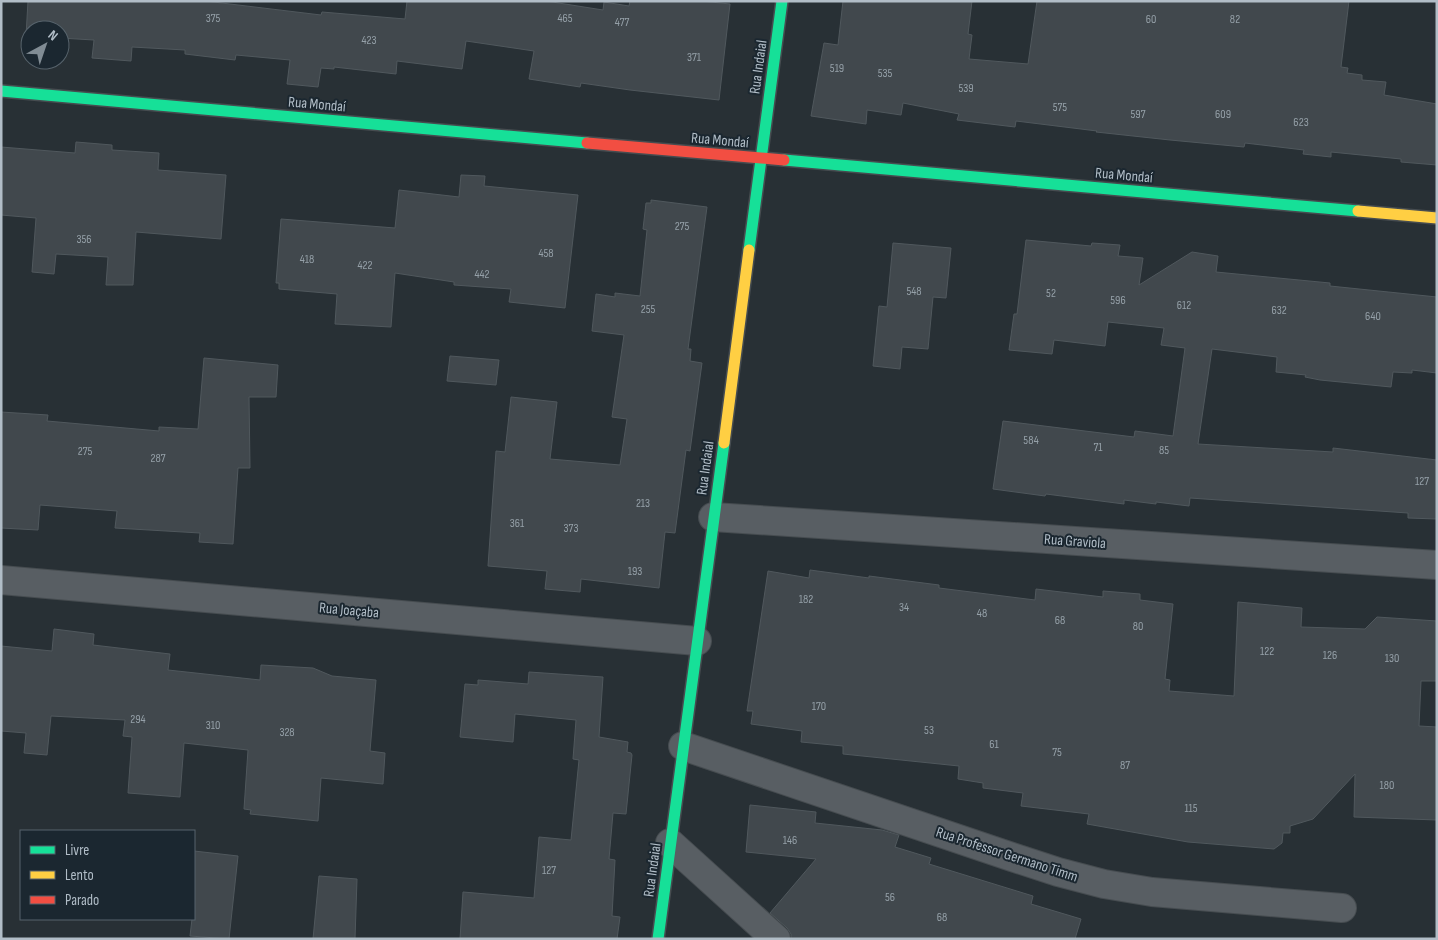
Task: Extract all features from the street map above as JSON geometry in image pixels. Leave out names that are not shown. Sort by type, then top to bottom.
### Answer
[{"type":"street","name":"Rua Indaial","points":[[658,939],[782,1]]},
{"type":"street","name":"Rua Mondaí","points":[[1,91],[1437,218]]},
{"type":"street","name":"Rua Graviola","points":[[713,517],[1437,566]]},
{"type":"street","name":"Rua Joaçaba","points":[[1,580],[697,641]]},
{"type":"street","name":"Rua Professor Germano Timm","points":[[683,746],[1012,857],[1104,884],[1152,892],[1342,908]]},
{"type":"street","points":[[670,843],[776,939]]},
{"type":"building","points":[[28,1],[205,1],[321,15],[322,12],[405,19],[407,1],[546,1],[603,10],[604,2],[629,6],[630,1],[701,1],[730,4],[719,100],[581,83],[580,87],[529,79],[534,51],[466,41],[462,69],[397,61],[396,74],[334,67],[334,69],[321,68],[318,87],[287,84],[290,60],[236,55],[235,60],[185,54],[185,50],[132,47],[131,61],[92,58],[94,40],[70,39],[70,20],[27,20]]},
{"type":"building","points":[[843,1],[972,1],[968,34],[972,35],[969,59],[1028,64],[1037,1],[1349,1],[1341,67],[1348,68],[1347,73],[1362,75],[1362,80],[1386,82],[1384,95],[1437,104],[1437,165],[1401,162],[1401,159],[1331,152],[1331,157],[1303,154],[1304,150],[1245,143],[1244,147],[1170,140],[1016,121],[1015,127],[957,120],[959,114],[903,103],[901,115],[867,110],[866,124],[811,116],[824,43],[838,45]]},
{"type":"building","points":[[76,142],[112,145],[112,150],[159,153],[158,170],[226,175],[221,239],[136,232],[133,285],[106,285],[108,257],[56,254],[54,274],[32,272],[36,218],[1,215],[1,147],[75,153]]},
{"type":"building","points":[[461,175],[485,176],[484,186],[578,195],[565,308],[509,302],[511,289],[454,285],[454,282],[395,273],[391,327],[335,324],[337,294],[279,289],[279,283],[276,283],[281,219],[395,228],[399,190],[459,197]]},
{"type":"building","points":[[651,200],[707,207],[688,349],[691,349],[690,361],[702,363],[690,451],[686,450],[675,533],[665,532],[659,588],[581,579],[580,592],[545,589],[547,571],[488,566],[496,451],[505,452],[511,397],[557,402],[550,459],[620,465],[627,419],[612,417],[624,335],[592,331],[596,294],[615,297],[615,293],[640,296],[647,230],[643,229],[646,203],[651,203]]},
{"type":"building","points":[[1026,240],[1091,246],[1092,243],[1120,245],[1118,256],[1143,258],[1139,285],[1192,252],[1218,256],[1216,272],[1330,283],[1330,286],[1437,297],[1437,373],[1412,370],[1412,373],[1393,372],[1391,387],[1320,380],[1305,377],[1306,375],[1276,372],[1277,357],[1212,349],[1198,444],[1333,452],[1333,448],[1437,460],[1437,519],[1408,518],[1408,513],[1190,498],[1189,506],[1124,500],[1124,504],[993,489],[1003,421],[1134,437],[1135,431],[1173,436],[1185,348],[1161,345],[1164,328],[1108,322],[1105,346],[1054,340],[1052,354],[1009,350],[1014,314],[1017,314]]},
{"type":"building","points":[[893,243],[951,248],[946,298],[933,297],[928,349],[902,347],[900,369],[873,366],[879,306],[887,307]]},
{"type":"building","points":[[450,356],[499,360],[496,385],[447,381]]},
{"type":"building","points":[[204,358],[278,365],[276,397],[249,397],[250,468],[238,468],[233,544],[199,542],[200,533],[115,528],[117,511],[40,505],[38,530],[1,528],[1,412],[48,415],[47,421],[159,431],[159,427],[198,429]]},
{"type":"building","points":[[810,570],[939,585],[939,588],[1035,600],[1036,589],[1103,597],[1103,591],[1140,594],[1140,600],[1173,604],[1165,679],[1170,680],[1169,691],[1234,696],[1238,602],[1302,608],[1301,627],[1365,629],[1377,617],[1437,621],[1437,681],[1421,681],[1419,726],[1437,727],[1437,820],[1354,817],[1355,774],[1313,819],[1290,826],[1290,833],[1283,833],[1282,843],[1274,849],[1188,842],[1087,824],[1089,814],[1021,806],[1023,793],[983,788],[983,783],[958,779],[959,766],[843,754],[843,746],[801,742],[802,731],[751,724],[753,711],[747,711],[768,571],[809,578]]},
{"type":"building","points":[[54,629],[94,634],[93,645],[170,654],[168,670],[260,680],[261,665],[313,668],[332,676],[376,680],[370,751],[385,753],[383,784],[321,778],[318,821],[250,814],[251,810],[244,809],[248,750],[184,743],[180,797],[128,793],[132,737],[123,736],[125,720],[51,716],[47,755],[24,753],[26,733],[1,731],[1,646],[52,651]]},
{"type":"building","points":[[529,672],[603,677],[599,737],[628,742],[627,752],[632,755],[626,814],[613,813],[609,859],[615,860],[612,916],[620,917],[617,939],[460,939],[463,892],[534,898],[539,837],[571,840],[579,760],[573,759],[576,720],[515,714],[513,742],[460,737],[465,684],[478,685],[478,680],[528,684]]},
{"type":"building","points":[[750,805],[816,812],[815,823],[882,830],[899,835],[895,847],[931,858],[929,864],[1033,896],[1031,904],[1081,919],[1075,939],[791,939],[791,934],[787,928],[770,913],[816,859],[746,852]]},
{"type":"building","points":[[195,851],[238,856],[229,939],[190,936],[192,920],[195,920]]},
{"type":"building","points":[[319,876],[357,879],[355,939],[313,939]]},
{"type":"traffic: fast","points":[[749,250],[782,1]]},
{"type":"traffic: fast","points":[[1,91],[587,143]]},
{"type":"traffic: fast","points":[[784,160],[1358,211]]},
{"type":"traffic: fast","points":[[658,939],[724,443]]},
{"type":"traffic: slow","points":[[1358,211],[1437,218]]},
{"type":"traffic: slow","points":[[724,443],[749,250]]},
{"type":"traffic: jam","points":[[587,143],[784,160]]}]
